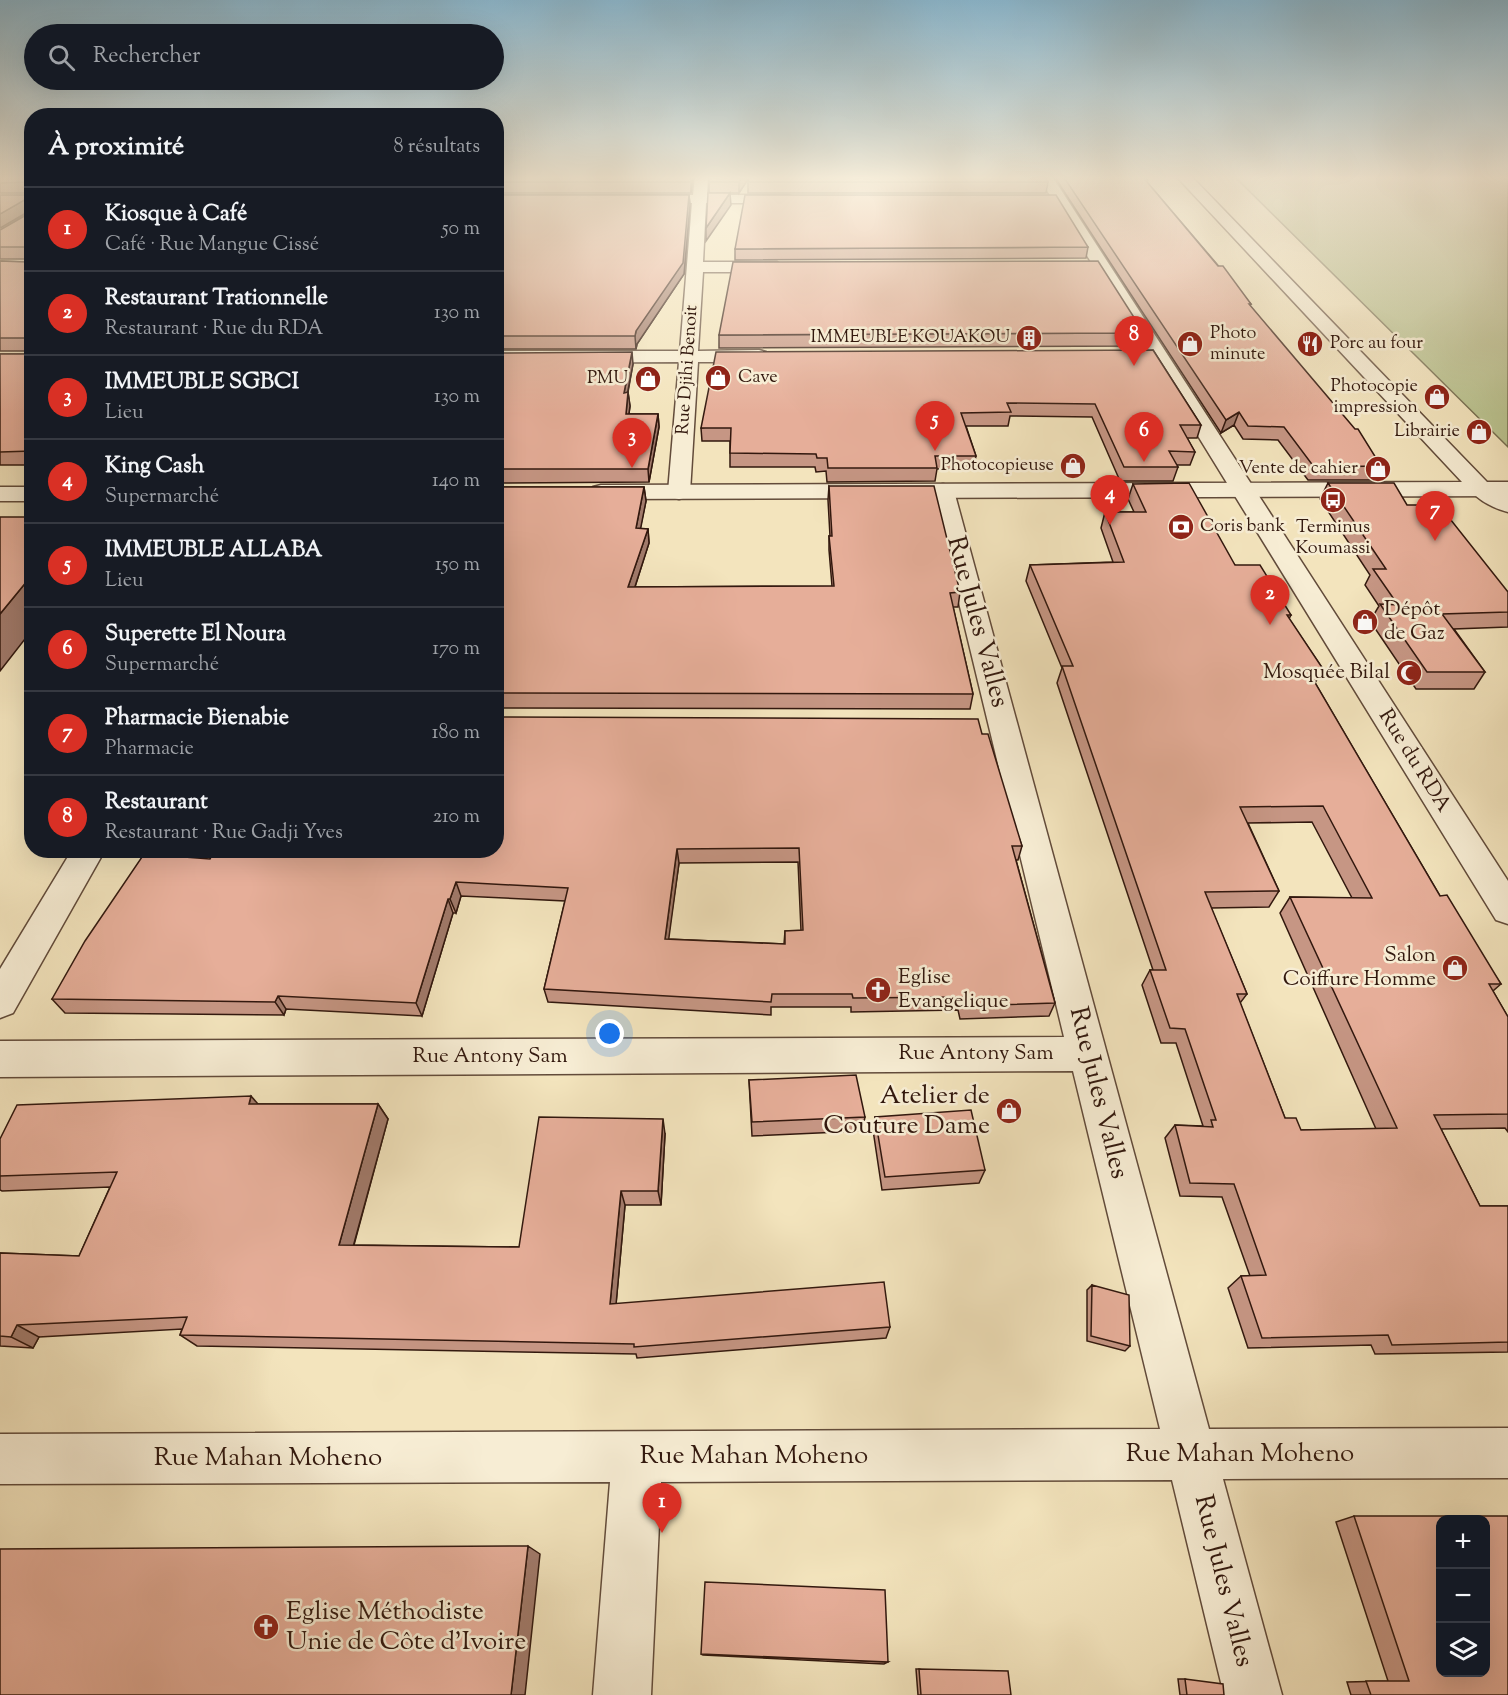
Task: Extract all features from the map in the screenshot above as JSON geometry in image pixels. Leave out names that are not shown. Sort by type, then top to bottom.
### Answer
[{"type":"street","name":"Rue Djihi Benoit","points":[[679,492],[696,255]]},
{"type":"street","name":"Rue du RDA","points":[[1095,255],[1508,910]]},
{"type":"street","points":[[1258,255],[1482,490],[1508,505]]},
{"type":"street","points":[[1077,266],[1101,265]]},
{"type":"street","points":[[695,267],[790,267]]},
{"type":"street","points":[[1134,354],[1157,354]]},
{"type":"street","points":[[504,357],[783,356]]},
{"type":"street","points":[[576,492],[1508,489]]},
{"type":"street","name":"Rue Jules Valles","points":[[943,491],[991,721],[1088,1054],[1253,1695]]},
{"type":"street","points":[[0,494],[24,494]]},
{"type":"street","points":[[0,1002],[85,858]]},
{"type":"street","name":"Rue Antony Sam","points":[[0,1059],[1088,1054]]},
{"type":"street","name":"Rue Mahan Moheno","points":[[0,1460],[1508,1453]]},
{"type":"street","points":[[622,1695],[637,1456]]},
{"type":"green space","points":[[1314,255],[1508,255],[1508,447]]},
{"type":"building","points":[[504,255],[684,255],[683,263],[636,331],[635,336],[504,336]]},
{"type":"building","points":[[1116,255],[1209,255],[1218,266],[1223,266],[1251,304],[1249,304],[1355,429],[1358,429],[1381,466],[1314,467],[1284,427],[1248,426],[1239,412],[1226,420]]},
{"type":"building","points":[[0,261],[24,262],[24,338],[0,338]]},
{"type":"building","points":[[1098,261],[1144,333],[719,335],[733,262]]},
{"type":"building","points":[[1153,350],[1201,425],[1180,425],[1195,452],[1169,451],[1178,467],[1124,467],[1095,404],[1007,403],[1011,412],[961,413],[976,456],[935,456],[937,468],[828,468],[827,458],[817,458],[816,454],[730,453],[731,428],[701,428],[716,352]]},
{"type":"building","points":[[632,352],[624,393],[628,392],[626,414],[658,414],[648,469],[504,469],[504,353]]},
{"type":"building","points":[[0,354],[24,354],[24,451],[0,452]]},
{"type":"building","points":[[1189,483],[1235,565],[1260,565],[1291,615],[1287,615],[1323,669],[1307,669],[1440,896],[1447,895],[1501,984],[1489,984],[1508,1017],[1508,1114],[1434,1115],[1480,1206],[1508,1206],[1508,1342],[1392,1345],[1388,1335],[1262,1338],[1241,1276],[1266,1275],[1234,1184],[1190,1183],[1175,1125],[1213,1127],[1211,1120],[1216,1120],[1185,1029],[1170,1028],[1150,970],[1166,970],[1062,666],[1073,666],[1030,565],[1124,562],[1105,512],[1146,512],[1133,484]],"holes":[[[1323,806],[1372,898],[1290,897],[1397,1128],[1301,1130],[1296,1118],[1285,1118],[1237,994],[1247,994],[1205,892],[1279,891],[1240,807]]]},
{"type":"building","points":[[1328,483],[1394,483],[1407,505],[1439,505],[1508,592],[1508,612],[1442,614],[1485,672],[1427,672],[1380,604],[1398,605],[1373,569],[1386,569]]},
{"type":"building","points":[[829,486],[934,486],[960,592],[950,593],[973,694],[504,693],[504,487],[644,487],[636,528],[648,529],[628,587],[834,586],[829,536],[832,536]]},
{"type":"building","points":[[0,517],[24,517],[24,585],[0,614]]},
{"type":"building","points":[[504,717],[978,719],[982,734],[988,734],[1022,846],[1012,846],[1055,1003],[964,1006],[962,997],[853,998],[852,994],[772,994],[771,1002],[544,989],[568,888],[456,882],[450,899],[448,899],[416,1003],[278,996],[275,1002],[52,999],[85,941],[141,858],[504,858]],"holes":[[[799,848],[803,930],[785,931],[785,944],[665,939],[677,849]]]},
{"type":"building","points":[[856,1075],[865,1117],[752,1122],[749,1080]]},
{"type":"building","points":[[251,1096],[249,1104],[378,1104],[339,1245],[519,1247],[539,1117],[663,1119],[658,1191],[621,1191],[610,1304],[884,1282],[890,1327],[634,1347],[634,1344],[180,1335],[187,1317],[17,1325],[11,1337],[0,1336],[0,1253],[79,1256],[117,1172],[0,1176],[0,1139],[17,1105]]},
{"type":"building","points":[[971,1110],[985,1170],[885,1177],[875,1117]]},
{"type":"building","points":[[1092,1285],[1129,1295],[1130,1346],[1091,1336]]},
{"type":"building","points":[[1354,1516],[1436,1516],[1436,1677],[1490,1677],[1490,1516],[1508,1516],[1508,1695],[1371,1695],[1366,1681],[1409,1681]]},
{"type":"building","name":"Eglise Méthodiste Unie de Côte d'Ivoire","points":[[528,1546],[511,1695],[0,1695],[0,1549]]},
{"type":"building","points":[[705,1582],[885,1590],[888,1662],[701,1654]]},
{"type":"building","points":[[919,1669],[1008,1671],[1011,1695],[921,1695]]},
{"type":"building","points":[[1185,1679],[1223,1684],[1224,1695],[1187,1695]]},
{"type":"place","name":"IMMEUBLE KOUAKOU","points":[[1029,338]]},
{"type":"place","name":"Photo minute","points":[[1190,344]]},
{"type":"place","name":"Porc au four","points":[[1310,344]]},
{"type":"place","name":"Restaurant","points":[[1134,366]]},
{"type":"place","name":"Cave","points":[[718,378]]},
{"type":"place","name":"PMU","points":[[648,379]]},
{"type":"place","name":"Photocopie impression","points":[[1437,397]]},
{"type":"place","name":"Librairie","points":[[1479,432]]},
{"type":"place","name":"IMMEUBLE ALLABA","points":[[935,451]]},
{"type":"place","name":"Superette El Noura","points":[[1144,462]]},
{"type":"place","name":"Photocopieuse","points":[[1073,466]]},
{"type":"place","name":"IMMEUBLE SGBCI","points":[[632,468]]},
{"type":"place","name":"Vente de cahier","points":[[1378,469]]},
{"type":"place","name":"Terminus Koumassi","points":[[1333,500]]},
{"type":"place","name":"King Cash","points":[[1110,525]]},
{"type":"place","name":"Coris bank","points":[[1181,527]]},
{"type":"place","name":"Pharmacie Bienabie","points":[[1435,541]]},
{"type":"place","name":"Dépôt de Gaz","points":[[1365,622]]},
{"type":"place","name":"Restaurant Trationnelle","points":[[1270,625]]},
{"type":"place","name":"Mosquée Bilal","points":[[1409,673]]},
{"type":"place","name":"Salon Coiffure Homme","points":[[1455,968]]},
{"type":"place","name":"Eglise Evangelique","points":[[878,990]]},
{"type":"place","name":"Atelier de Couture Dame","points":[[1009,1111]]},
{"type":"place","name":"Kiosque à Café","points":[[662,1533]]},
{"type":"place","name":"Eglise Méthodiste Unie de Côte d'Ivoire","points":[[266,1627]]}]
